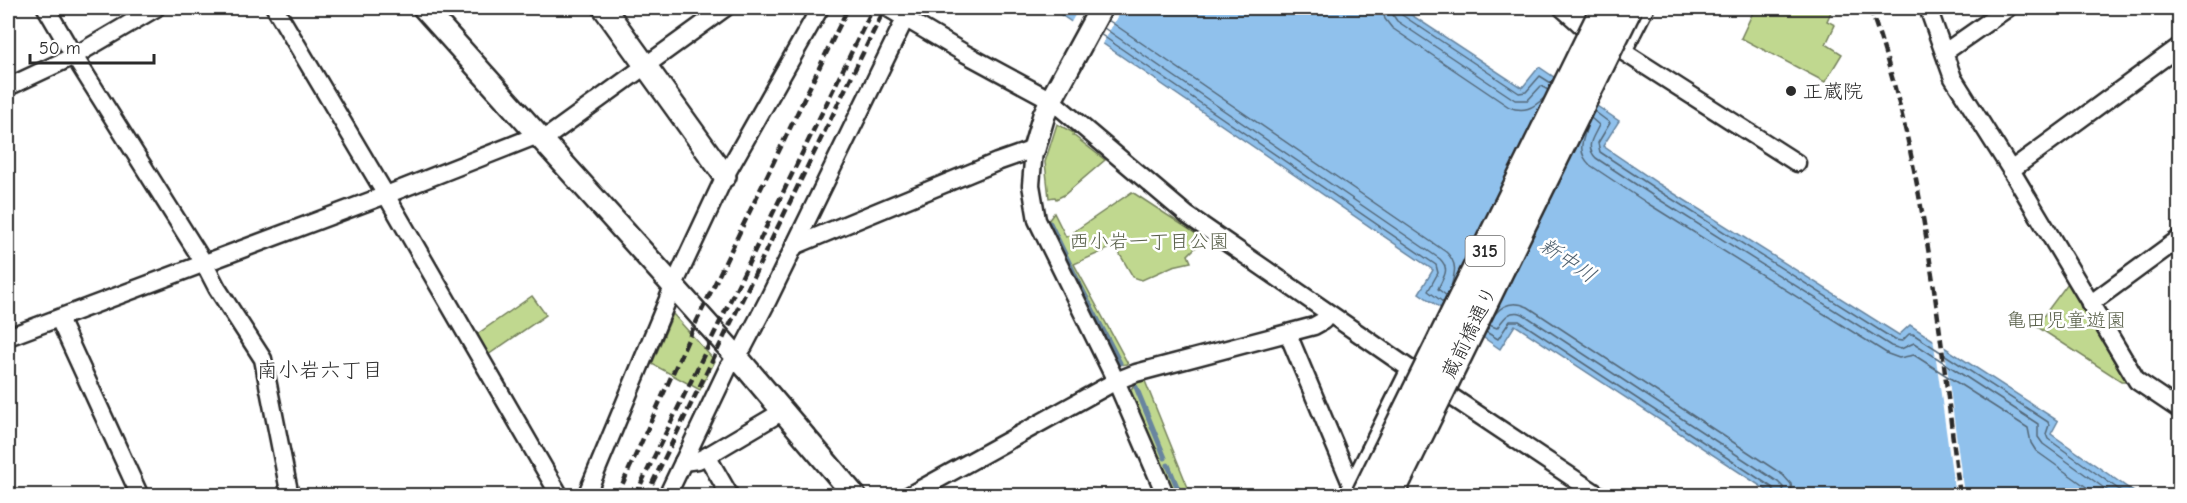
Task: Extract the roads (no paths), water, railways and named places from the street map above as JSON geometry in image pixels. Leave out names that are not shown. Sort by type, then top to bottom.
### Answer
[{"type":"main road","name":"蔵前橋通り","points":[[1355,492],[1605,8]]},
{"type":"main road","name":"蔵前橋通り","points":[[1389,495],[1628,8]]},
{"type":"street","points":[[46,8],[263,360],[290,495]]},
{"type":"street","points":[[8,87],[74,56],[156,8]]},
{"type":"street","points":[[275,8],[387,195],[560,495]]},
{"type":"street","points":[[424,8],[736,357],[855,495]]},
{"type":"street","points":[[604,8],[725,176]]},
{"type":"street","points":[[8,337],[540,138],[724,8]]},
{"type":"street","points":[[586,495],[673,287],[725,176],[820,8]]},
{"type":"street","points":[[888,8],[1052,100],[1187,215],[1596,495]]},
{"type":"street","points":[[1101,8],[1044,115],[1034,149],[1031,185],[1037,220],[1116,381],[1166,495]]},
{"type":"street","points":[[1562,8],[1580,24],[1797,163]]},
{"type":"street","points":[[1580,24],[1588,8]]},
{"type":"street","points":[[1623,51],[1645,8]]},
{"type":"street","points":[[1928,8],[1953,78],[2011,170],[2137,381],[2177,404]]},
{"type":"street","points":[[1945,52],[2008,8]]},
{"type":"street","points":[[667,495],[728,368],[744,345],[794,246],[905,19]]},
{"type":"street","points":[[2011,170],[2180,46]]},
{"type":"street","points":[[794,246],[997,162],[1034,149]]},
{"type":"street","points":[[2090,304],[2180,238]]},
{"type":"street","points":[[908,495],[1116,381],[1142,371],[1314,326],[1329,314]]},
{"type":"street","points":[[59,319],[140,495]]},
{"type":"street","points":[[1288,334],[1355,492]]},
{"type":"street","points":[[1355,492],[1410,369]]},
{"type":"street","points":[[1403,495],[1451,396]]},
{"type":"street","points":[[683,462],[707,456],[783,411]]},
{"type":"street","points":[[707,456],[730,495]]},
{"type":"water","name":"新中川","points":[[1051,8],[1401,8],[1522,88],[1539,67],[1619,121],[1603,146],[1659,184],[1899,335],[1910,325],[2058,421],[2051,434],[2138,495],[1774,495],[1515,325],[1500,349],[1419,293],[1433,270]]},
{"type":"waterway","points":[[1050,223],[1120,363]]},
{"type":"waterway","points":[[1136,387],[1165,458]]},
{"type":"waterway","points":[[1168,465],[1181,496]]},
{"type":"railway","points":[[617,496],[691,333],[848,8]]},
{"type":"railway","points":[[635,496],[873,8]]},
{"type":"railway","points":[[646,496],[885,8]]},
{"type":"railway","points":[[1870,8],[1889,67],[1918,188],[1937,311],[1960,496]]},
{"type":"place","name":"正蔵院","points":[[1791,91]]},
{"type":"district","name":"南小岩六丁目","points":[[320,370]]},
{"type":"park label","name":"西小岩一丁目公園","points":[[1149,241]]},
{"type":"park label","name":"亀田児童遊園","points":[[2066,320]]}]
